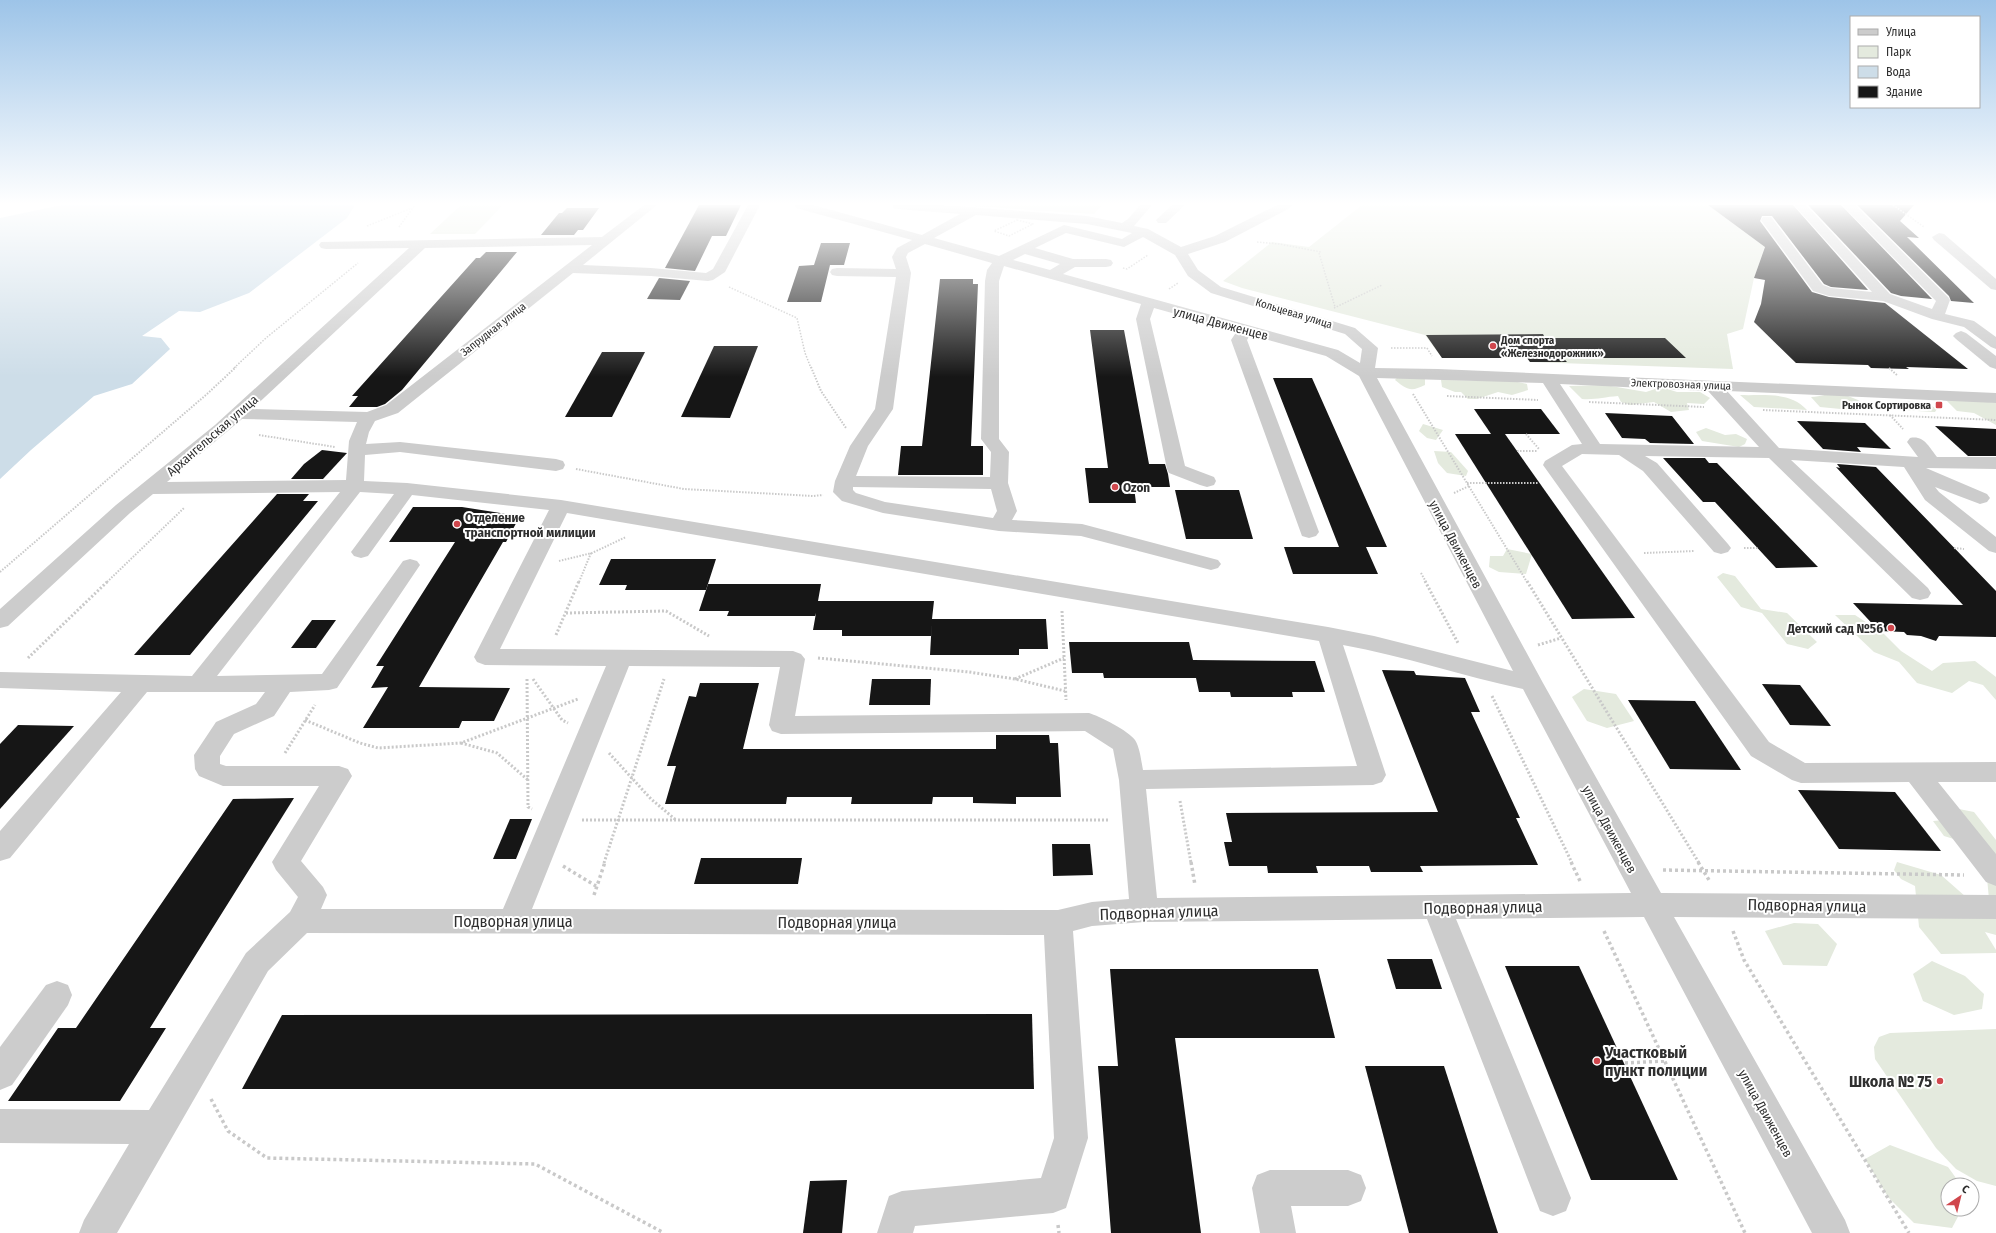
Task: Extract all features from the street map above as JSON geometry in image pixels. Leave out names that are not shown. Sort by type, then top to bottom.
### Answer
[{"type":"street","name":"Архангельская улица","points":[[0,621],[123,508],[221,429],[401,263]]},
{"type":"street","name":"Запрудная улица","points":[[370,417],[392,409],[577,263]]},
{"type":"street","points":[[568,270],[651,272],[708,277],[718,272],[723,263]]},
{"type":"street","points":[[901,263],[904,274],[884,409],[859,446],[844,486],[849,497],[883,507],[999,525],[1082,530],[1211,564]]},
{"type":"street","points":[[999,263],[994,270],[992,281],[990,440],[1000,452],[999,483],[1007,512],[999,525]]},
{"type":"street","name":"улица Движенцев","points":[[1006,263],[1332,353],[1366,373],[1531,683],[1832,1233]]},
{"type":"street","points":[[1051,275],[1072,263],[1106,263]]},
{"type":"street","name":"Кольцевая улица","points":[[1187,263],[1193,273],[1216,290],[1350,330],[1370,348],[1366,373]]},
{"type":"street","points":[[1799,263],[1818,288],[1829,292],[1885,297],[1937,316],[1969,324],[1996,344]]},
{"type":"street","points":[[1853,263],[1885,297]]},
{"type":"street","points":[[1906,263],[1943,300],[1937,316]]},
{"type":"street","points":[[1969,263],[1996,286]]},
{"type":"street","points":[[837,272],[904,274]]},
{"type":"street","points":[[1149,303],[1143,319],[1176,469],[1207,481]]},
{"type":"street","points":[[1937,316],[1996,364]]},
{"type":"street","points":[[1246,330],[1239,340],[1309,532]]},
{"type":"street","name":"Электровозная улица","points":[[1366,373],[1548,379],[1996,398]]},
{"type":"street","points":[[1548,379],[1594,449]]},
{"type":"street","points":[[1713,386],[1774,452],[1920,593]]},
{"type":"street","points":[[237,414],[370,417]]},
{"type":"street","points":[[198,684],[354,486],[356,450],[361,426],[370,417]]},
{"type":"street","points":[[356,450],[400,447],[556,465]]},
{"type":"street","points":[[1996,463],[1774,452],[1578,449],[1552,465],[1760,749],[1801,772],[1996,772]]},
{"type":"street","points":[[1623,450],[1650,468],[1721,548]]},
{"type":"street","points":[[1918,459],[1932,496],[1996,548]]},
{"type":"street","points":[[1918,459],[1988,498]]},
{"type":"street","points":[[844,486],[999,483]]},
{"type":"street","points":[[149,488],[354,486],[407,489],[561,506],[1328,634],[1374,643],[1481,672],[1531,683]]},
{"type":"street","points":[[361,552],[407,489]]},
{"type":"street","points":[[1932,496],[1988,498]]},
{"type":"street","points":[[561,506],[485,657],[793,659],[781,725],[1090,722],[1126,744],[1132,780],[1144,910]]},
{"type":"street","points":[[3,680],[141,684],[283,684],[329,682],[410,565]]},
{"type":"street","points":[[1132,780],[1372,775],[1328,634]]},
{"type":"street","points":[[513,921],[556,820],[621,658]]},
{"type":"street","points":[[0,850],[141,684]]},
{"type":"street","points":[[97,1233],[193,1067],[257,962],[300,921],[313,895],[286,862],[339,776],[222,776],[208,769],[207,755],[224,728],[265,710],[283,684]]},
{"type":"street","points":[[1916,773],[1984,874]]},
{"type":"street","name":"Подворная улица","points":[[300,921],[1058,923],[1092,914],[1144,910],[1200,909],[1437,908],[1723,904],[1996,907]]},
{"type":"street","points":[[1437,908],[1553,1198]]},
{"type":"street","points":[[895,1233],[902,1209],[1053,1195],[1071,1138],[1058,923]]},
{"type":"street","points":[[0,1074],[57,995]]},
{"type":"street","points":[[0,1126],[158,1127]]},
{"type":"street","points":[[1278,1233],[1270,1188],[1348,1188]]},
{"type":"path","points":[[0,572],[207,394],[266,338],[358,263]]},
{"type":"path","points":[[1321,263],[1335,307]]},
{"type":"path","points":[[708,277],[797,318],[805,353],[822,391],[859,446]]},
{"type":"path","points":[[1318,320],[1335,307],[1382,285]]},
{"type":"path","points":[[1889,368],[1898,376]]},
{"type":"path","points":[[1420,395],[1413,394],[1703,869],[1723,904],[1744,960],[1909,1233]]},
{"type":"path","points":[[1444,396],[1996,420]]},
{"type":"path","points":[[221,429],[356,450]]},
{"type":"path","points":[[1517,451],[1540,451]]},
{"type":"path","points":[[556,465],[684,489],[813,496],[844,486]]},
{"type":"path","points":[[1467,483],[1565,483]]},
{"type":"path","points":[[3,680],[206,487]]},
{"type":"path","points":[[530,568],[592,553],[632,535]]},
{"type":"path","points":[[1616,552],[1665,553],[1721,548],[1758,548]]},
{"type":"path","points":[[592,553],[566,612],[537,657],[527,718],[528,808],[556,820],[1136,820]]},
{"type":"path","points":[[1062,603],[1065,691],[1070,722]]},
{"type":"path","points":[[566,612],[666,611]]},
{"type":"path","points":[[585,922],[671,658]]},
{"type":"path","points":[[793,659],[831,658],[969,672],[1014,679],[1065,691]]},
{"type":"path","points":[[1014,679],[1064,658]]},
{"type":"path","points":[[271,776],[329,682]]},
{"type":"path","points":[[305,720],[360,743],[378,748],[461,743],[610,687]]},
{"type":"path","points":[[461,743],[497,753],[528,780]]},
{"type":"path","points":[[1176,779],[1200,909]]},
{"type":"path","points":[[542,853],[596,886]]},
{"type":"path","points":[[1633,870],[1703,869],[1984,874]]},
{"type":"path","points":[[1624,1063],[1665,1061]]},
{"type":"path","points":[[193,1067],[228,1131],[267,1158],[535,1164],[664,1233]]},
{"type":"green space","points":[[1246,263],[1759,263],[1754,278],[1743,329],[1727,334],[1733,369],[1530,362],[1527,358],[1442,358],[1425,335],[1242,288],[1223,281]]},
{"type":"green space","points":[[1400,374],[1425,378],[1425,385],[1416,389],[1406,388],[1395,380]]},
{"type":"green space","points":[[1441,380],[1513,381],[1527,384],[1528,390],[1512,395],[1498,392],[1477,399],[1468,399],[1461,392],[1455,392],[1442,387]]},
{"type":"green space","points":[[1605,385],[1646,392],[1661,387],[1677,392],[1700,392],[1710,398],[1704,404],[1687,403],[1689,410],[1671,412],[1654,402],[1630,405],[1621,402],[1618,396],[1582,399],[1569,386]]},
{"type":"green space","points":[[1838,392],[1858,400],[1867,407],[1851,410],[1820,407],[1811,397]]},
{"type":"green space","points":[[1740,395],[1767,395],[1784,397],[1793,400],[1807,410],[1754,407]]},
{"type":"green space","points":[[1942,396],[1996,403],[1996,425],[1974,413],[1957,411]]},
{"type":"green space","points":[[1894,401],[1925,402],[1937,409],[1935,412],[1897,409]]},
{"type":"green space","points":[[1423,424],[1443,430],[1436,440],[1427,438],[1419,431]]},
{"type":"green space","points":[[1706,428],[1725,435],[1736,434],[1747,439],[1745,444],[1739,447],[1702,441],[1696,432]]},
{"type":"green space","points":[[1434,451],[1451,452],[1468,471],[1466,476],[1447,473],[1438,463]]},
{"type":"green space","points":[[1507,549],[1532,554],[1526,574],[1499,572],[1489,567],[1490,556],[1503,556]]},
{"type":"green space","points":[[1723,573],[1735,576],[1761,609],[1787,613],[1817,642],[1808,649],[1787,644],[1762,613],[1741,607],[1717,577]]},
{"type":"green space","points":[[1835,615],[1855,615],[1884,634],[1901,651],[1932,671],[1943,663],[1975,661],[1996,677],[1996,700],[1983,685],[1969,681],[1952,693],[1917,683],[1899,662],[1874,652]]},
{"type":"green space","points":[[1584,689],[1616,694],[1634,721],[1607,728],[1587,721],[1572,697]]},
{"type":"green space","points":[[1949,807],[1974,812],[1996,840],[1996,861],[1970,844],[1944,836],[1933,821],[1944,820]]},
{"type":"green space","points":[[1897,862],[1941,875],[1966,897],[1989,899],[1987,878],[1996,872],[1996,935],[1985,932],[1996,950],[1996,953],[1941,954],[1919,927],[1915,886],[1901,879],[1894,870]]},
{"type":"green space","points":[[1794,923],[1818,924],[1837,944],[1827,966],[1783,965],[1765,931]]},
{"type":"green space","points":[[1932,961],[1965,976],[1984,994],[1982,1009],[1954,1015],[1923,1001],[1913,974]]},
{"type":"green space","points":[[1996,1029],[1996,1186],[1980,1182],[1980,1177],[1970,1177],[1956,1169],[1936,1148],[1875,1059],[1874,1047],[1879,1037],[1890,1033]]},
{"type":"green space","points":[[1890,1145],[1948,1167],[1955,1177],[1940,1177],[1940,1217],[1958,1217],[1952,1228],[1914,1223],[1888,1197],[1865,1159]]},
{"type":"water","points":[[0,263],[289,263],[249,293],[200,312],[179,311],[142,336],[161,338],[170,349],[132,384],[94,396],[31,450],[0,479]]},
{"type":"building","points":[[472,263],[508,263],[402,390],[385,404],[377,407],[349,407],[358,396],[352,396]]},
{"type":"building","points":[[668,263],[699,263],[695,271],[665,268]]},
{"type":"building","points":[[815,263],[845,263],[844,265],[830,265],[821,302],[787,302],[799,266],[814,265]]},
{"type":"building","points":[[1759,263],[1790,263],[1812,292],[1829,297],[1885,303],[1968,369],[1906,367],[1909,369],[1871,368],[1868,365],[1796,363],[1754,322],[1761,304],[1765,280],[1754,278]]},
{"type":"building","points":[[1808,263],[1844,263],[1868,290],[1831,287],[1824,284]]},
{"type":"building","points":[[1862,263],[1897,263],[1932,299],[1901,296],[1891,293]]},
{"type":"building","points":[[1915,263],[1933,263],[1974,303],[1951,301],[1949,296]]},
{"type":"building","points":[[659,278],[690,281],[680,300],[647,299]]},
{"type":"building","points":[[940,279],[973,279],[973,284],[978,284],[971,446],[983,446],[983,475],[898,475],[901,446],[922,446]]},
{"type":"building","points":[[1090,330],[1124,330],[1149,464],[1165,464],[1168,474],[1170,487],[1134,487],[1136,503],[1089,503],[1085,468],[1108,468]]},
{"type":"building","points":[[1543,334],[1545,338],[1665,338],[1686,358],[1563,358],[1567,362],[1530,362],[1527,358],[1442,358],[1426,335]]},
{"type":"building","points":[[714,346],[758,346],[730,418],[681,417]]},
{"type":"building","points":[[602,352],[645,352],[612,417],[565,417]]},
{"type":"building","points":[[1273,378],[1312,378],[1387,547],[1366,547],[1378,574],[1293,574],[1284,547],[1339,547]]},
{"type":"building","points":[[1474,409],[1541,409],[1560,434],[1491,434]]},
{"type":"building","points":[[1605,413],[1672,416],[1694,444],[1650,443],[1645,439],[1622,438]]},
{"type":"building","points":[[1797,421],[1865,423],[1891,449],[1857,447],[1861,452],[1823,449]]},
{"type":"building","points":[[1935,426],[1996,429],[1996,456],[1968,456]]},
{"type":"building","points":[[1455,434],[1505,434],[1635,618],[1572,619]]},
{"type":"building","points":[[322,450],[347,453],[323,479],[291,479],[304,464]]},
{"type":"building","points":[[1663,458],[1705,458],[1709,463],[1717,463],[1818,567],[1776,568],[1715,502],[1703,502]]},
{"type":"building","points":[[1837,464],[1876,467],[1996,591],[1996,637],[1939,636],[1936,641],[1921,636],[1907,635],[1904,632],[1879,631],[1853,603],[1963,605],[1836,467],[1840,468]]},
{"type":"building","points":[[1175,490],[1239,490],[1253,539],[1186,539]]},
{"type":"building","points":[[277,494],[309,494],[303,501],[318,501],[190,655],[134,655]]},
{"type":"building","points":[[413,507],[462,507],[520,516],[506,542],[503,542],[419,687],[510,688],[494,721],[462,721],[459,728],[363,728],[388,687],[371,688],[384,666],[376,666],[455,542],[389,542]]},
{"type":"building","points":[[611,559],[716,559],[706,590],[625,590],[627,585],[599,585]]},
{"type":"building","points":[[708,584],[821,584],[818,601],[934,601],[931,636],[842,636],[842,630],[813,630],[816,613],[815,616],[727,616],[729,611],[699,611]]},
{"type":"building","points":[[932,619],[1046,619],[1048,649],[1019,649],[1019,655],[930,655]]},
{"type":"building","points":[[312,620],[336,620],[316,648],[291,648]]},
{"type":"building","points":[[1069,642],[1189,642],[1193,660],[1315,661],[1325,692],[1292,692],[1293,697],[1231,697],[1230,692],[1199,692],[1196,678],[1104,678],[1103,673],[1072,673]]},
{"type":"building","points":[[1382,670],[1414,671],[1416,675],[1465,678],[1480,712],[1471,712],[1520,818],[1516,818],[1538,865],[1420,866],[1423,872],[1371,872],[1369,866],[1316,866],[1318,873],[1268,873],[1267,866],[1229,866],[1224,842],[1232,842],[1226,813],[1438,812]]},
{"type":"building","points":[[872,679],[931,679],[930,705],[869,705]]},
{"type":"building","points":[[700,683],[759,683],[743,749],[996,749],[996,735],[1049,735],[1050,743],[1058,743],[1061,797],[1016,797],[1016,804],[973,803],[973,797],[933,797],[932,804],[851,804],[852,797],[787,797],[786,804],[665,804],[676,766],[667,766],[689,696],[696,697]]},
{"type":"building","points":[[1762,684],[1800,685],[1831,726],[1790,725]]},
{"type":"building","points":[[1628,700],[1695,701],[1741,770],[1670,769]]},
{"type":"building","points":[[18,725],[74,726],[0,809],[0,744]]},
{"type":"building","points":[[1798,790],[1895,792],[1941,851],[1839,849]]},
{"type":"building","points":[[294,798],[150,1028],[166,1028],[120,1101],[8,1101],[58,1028],[76,1028],[233,799]]},
{"type":"building","points":[[510,819],[532,819],[516,859],[493,859]]},
{"type":"building","points":[[1052,844],[1090,844],[1093,875],[1053,876]]},
{"type":"building","points":[[701,858],[802,858],[798,884],[694,884]]},
{"type":"building","points":[[1387,959],[1432,959],[1442,989],[1396,989]]},
{"type":"building","points":[[1505,966],[1579,966],[1678,1180],[1591,1180]]},
{"type":"building","points":[[1110,969],[1318,969],[1335,1038],[1175,1038],[1201,1233],[1111,1233],[1098,1066],[1118,1066]]},
{"type":"building","points":[[1032,1014],[1034,1089],[242,1089],[282,1015]]},
{"type":"building","points":[[1365,1066],[1444,1066],[1498,1233],[1409,1233]]},
{"type":"building","points":[[847,1180],[842,1233],[803,1233],[810,1181]]},
{"type":"place","name":"Дом спорта «Железнодорожник»","points":[[1493,346]]},
{"type":"place","name":"Рынок Сортировка","points":[[1939,405]]},
{"type":"place","name":"Ozon","points":[[1115,487]]},
{"type":"place","name":"Отделение транспортной милиции","points":[[457,524]]},
{"type":"place","name":"Детский сад №56","points":[[1891,628]]},
{"type":"place","name":"Участковый пункт полиции","points":[[1597,1061]]},
{"type":"place","name":"Школа № 75","points":[[1940,1081]]}]
